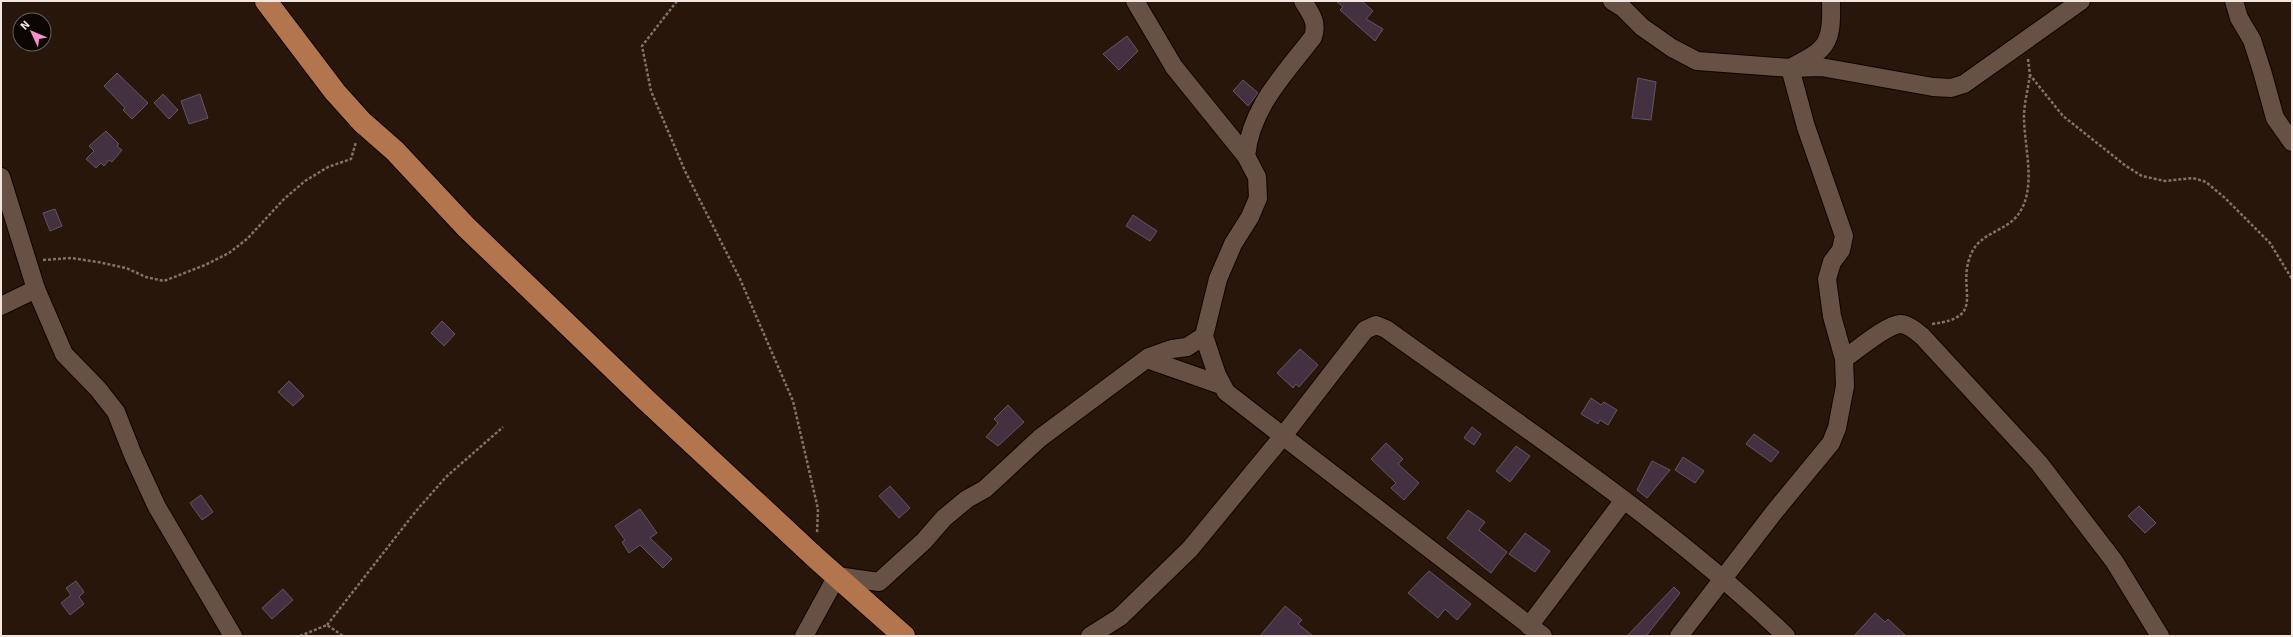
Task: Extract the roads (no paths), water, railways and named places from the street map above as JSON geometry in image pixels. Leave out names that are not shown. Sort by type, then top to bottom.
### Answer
[{"type":"highway","points":[[266,1],[335,92],[362,122],[395,151],[466,227],[562,320],[817,559],[904,636]]},
{"type":"street","points":[[1135,1],[1174,66],[1246,156],[1257,177],[1258,198],[1250,216],[1233,244],[1218,279],[1204,336],[1221,385],[1226,392],[1536,631],[1624,500]]},
{"type":"street","points":[[1246,156],[1253,123],[1263,101],[1313,37],[1316,29],[1315,21],[1302,1]]},
{"type":"street","points":[[1612,1],[1648,31],[1672,48],[1697,61],[1790,68],[1821,67],[1933,87],[1951,88],[1964,84],[2081,1]]},
{"type":"street","points":[[1790,68],[1809,58],[1823,48],[1830,35],[1831,1]]},
{"type":"street","points":[[2234,1],[2239,18],[2252,40],[2275,118],[2288,133]]},
{"type":"street","points":[[1679,636],[1775,511],[1831,443],[1841,411],[1845,386],[1844,359],[1832,316],[1827,279],[1832,262],[1841,250],[1844,236],[1806,127],[1790,68]]},
{"type":"street","points":[[1,178],[36,289],[64,354],[98,389],[116,412],[132,455],[157,506],[233,636]]},
{"type":"street","points":[[1,306],[36,289]]},
{"type":"street","points":[[1844,359],[1888,329],[1900,324],[1908,326],[1922,336],[2040,463],[2114,561],[2160,636]]},
{"type":"street","points":[[1090,636],[1120,617],[1190,549],[1283,436],[1365,330],[1376,325],[1386,329],[1624,500],[1702,560],[1786,636]]},
{"type":"street","points":[[804,636],[836,576],[879,582],[924,542],[944,518],[967,499],[985,489],[1040,438],[1147,359],[1157,353],[1187,347],[1204,336]]},
{"type":"street","points":[[1147,359],[1221,385]]}]
